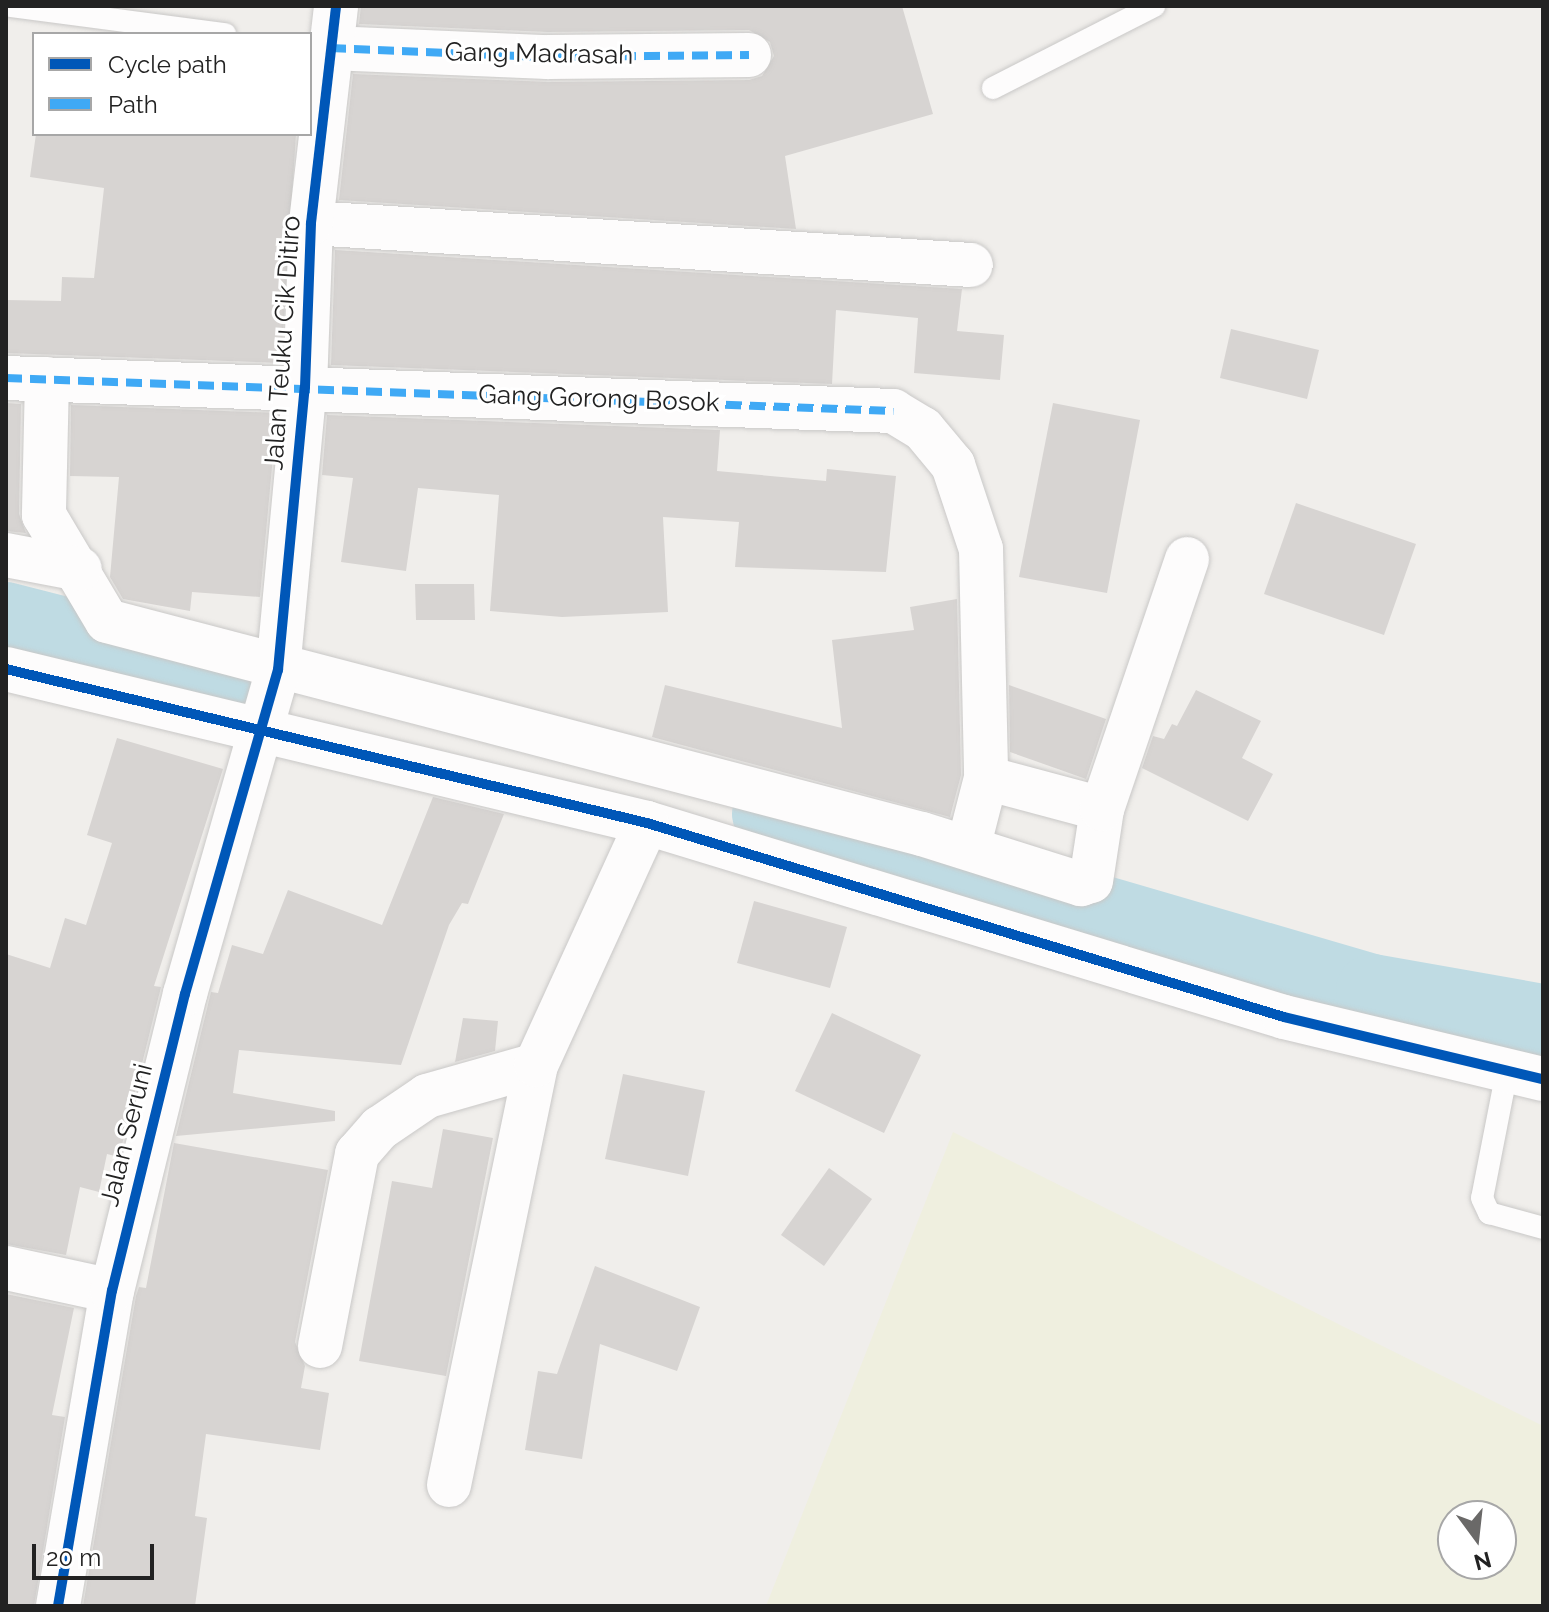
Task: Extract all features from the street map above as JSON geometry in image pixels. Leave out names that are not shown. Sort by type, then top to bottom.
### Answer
[{"type":"street","name":"Gang Madrasah","points":[[325,33],[548,57],[749,55]]},
{"type":"street","name":"Jalan Teuku Cik Ditiro","points":[[270,700],[305,387],[311,223],[325,33]]},
{"type":"street","points":[[311,223],[971,265]]},
{"type":"street","points":[[27,379],[44,515],[80,569],[97,613],[107,621],[270,700],[647,823],[1284,1017],[1525,1075]]},
{"type":"street","name":"Gang Gorong Bosok","points":[[27,379],[893,411],[923,429],[953,465],[978,533],[986,778]]},
{"type":"street","points":[[6,555],[80,569]]},
{"type":"street","points":[[20,673],[270,700],[968,848],[1088,884],[1102,809],[1187,559]]},
{"type":"street","name":"Jalan Seruni","points":[[58,1606],[112,1291],[181,1009],[270,700]]},
{"type":"street","points":[[968,848],[986,778],[1102,809]]},
{"type":"street","points":[[449,1485],[536,1065],[647,823]]},
{"type":"street","points":[[320,1346],[357,1154],[380,1128],[427,1096],[536,1065]]},
{"type":"street","points":[[6,1268],[112,1291]]},
{"type":"lane","points":[[11,6],[210,32]]},
{"type":"lane","points":[[993,88],[1154,6]]},
{"type":"lane","points":[[1525,1075],[1482,1198],[1489,1213],[1543,1228]]},
{"type":"green space","points":[[953,1132],[1543,1426],[1543,1606],[766,1606]]},
{"type":"building","points":[[361,6],[902,6],[933,114],[785,156],[796,229],[339,200],[353,74],[548,82],[749,80],[762,76],[774,56],[770,42],[749,30],[548,32],[359,24]]},
{"type":"building","points":[[36,136],[296,136],[281,363],[6,353],[6,300],[61,301],[62,277],[94,278],[104,188],[30,177]]},
{"type":"building","points":[[335,250],[962,289],[957,331],[1004,335],[1000,380],[914,373],[918,318],[836,310],[832,384],[331,365]]},
{"type":"building","points":[[1231,329],[1319,350],[1307,399],[1220,378]]},
{"type":"building","points":[[6,403],[21,404],[19,514],[26,533],[6,531]]},
{"type":"building","points":[[1053,403],[1140,420],[1107,593],[1019,577]]},
{"type":"building","points":[[71,405],[277,413],[260,597],[192,592],[190,611],[123,599],[110,577],[119,477],[70,476]]},
{"type":"building","points":[[327,415],[720,430],[717,471],[826,481],[827,469],[896,476],[886,572],[735,567],[739,522],[663,517],[668,612],[562,617],[490,611],[499,495],[418,488],[406,571],[341,562],[353,478],[322,475]]},
{"type":"building","points":[[1296,503],[1416,544],[1384,635],[1264,594]]},
{"type":"building","points":[[415,584],[474,584],[475,620],[416,620]]},
{"type":"building","points":[[957,599],[961,775],[950,817],[652,737],[665,685],[842,728],[832,640],[914,630],[910,607]]},
{"type":"building","points":[[1009,685],[1106,719],[1086,779],[1010,752]]},
{"type":"building","points":[[1196,690],[1261,721],[1242,758],[1273,774],[1248,821],[1142,768],[1153,736],[1164,739],[1172,724],[1177,726]]},
{"type":"building","points":[[117,738],[223,769],[154,986],[161,987],[119,1157],[107,1154],[99,1192],[80,1187],[66,1255],[6,1244],[6,954],[50,968],[65,918],[86,925],[112,843],[87,835]]},
{"type":"building","points":[[433,797],[504,814],[468,904],[462,903],[449,925],[401,1065],[239,1050],[233,1093],[335,1111],[335,1121],[176,1136],[211,992],[218,993],[232,945],[263,954],[288,890],[382,925]]},
{"type":"building","points":[[754,901],[847,927],[830,988],[737,963]]},
{"type":"building","points":[[832,1013],[921,1055],[884,1133],[795,1091]]},
{"type":"building","points":[[463,1018],[498,1021],[495,1051],[455,1062]]},
{"type":"building","points":[[623,1074],[705,1091],[688,1176],[605,1159]]},
{"type":"building","points":[[443,1129],[493,1138],[446,1376],[359,1361],[392,1181],[432,1188]]},
{"type":"building","points":[[174,1143],[328,1170],[295,1342],[305,1366],[301,1388],[329,1393],[320,1450],[206,1434],[195,1516],[207,1518],[195,1606],[83,1606],[136,1296],[139,1287],[146,1288]]},
{"type":"building","points":[[829,1168],[872,1199],[824,1266],[781,1235]]},
{"type":"building","points":[[595,1266],[700,1307],[677,1371],[600,1344],[582,1459],[525,1450],[538,1371],[557,1374]]},
{"type":"building","points":[[6,1294],[74,1308],[52,1415],[65,1417],[34,1606],[6,1606]]},
{"type":"waterway","points":[[6,618],[228,675]]},
{"type":"waterway","points":[[768,814],[1372,990],[1543,1020]]},
{"type":"marked path","points":[[330,48],[548,57],[749,55]]},
{"type":"marked path","points":[[6,378],[893,411]]},
{"type":"cycle path","points":[[58,1606],[112,1291],[185,994],[278,670],[305,387],[311,223],[336,6]]},
{"type":"cycle path","points":[[6,669],[647,823],[1284,1017],[1543,1079]]}]
